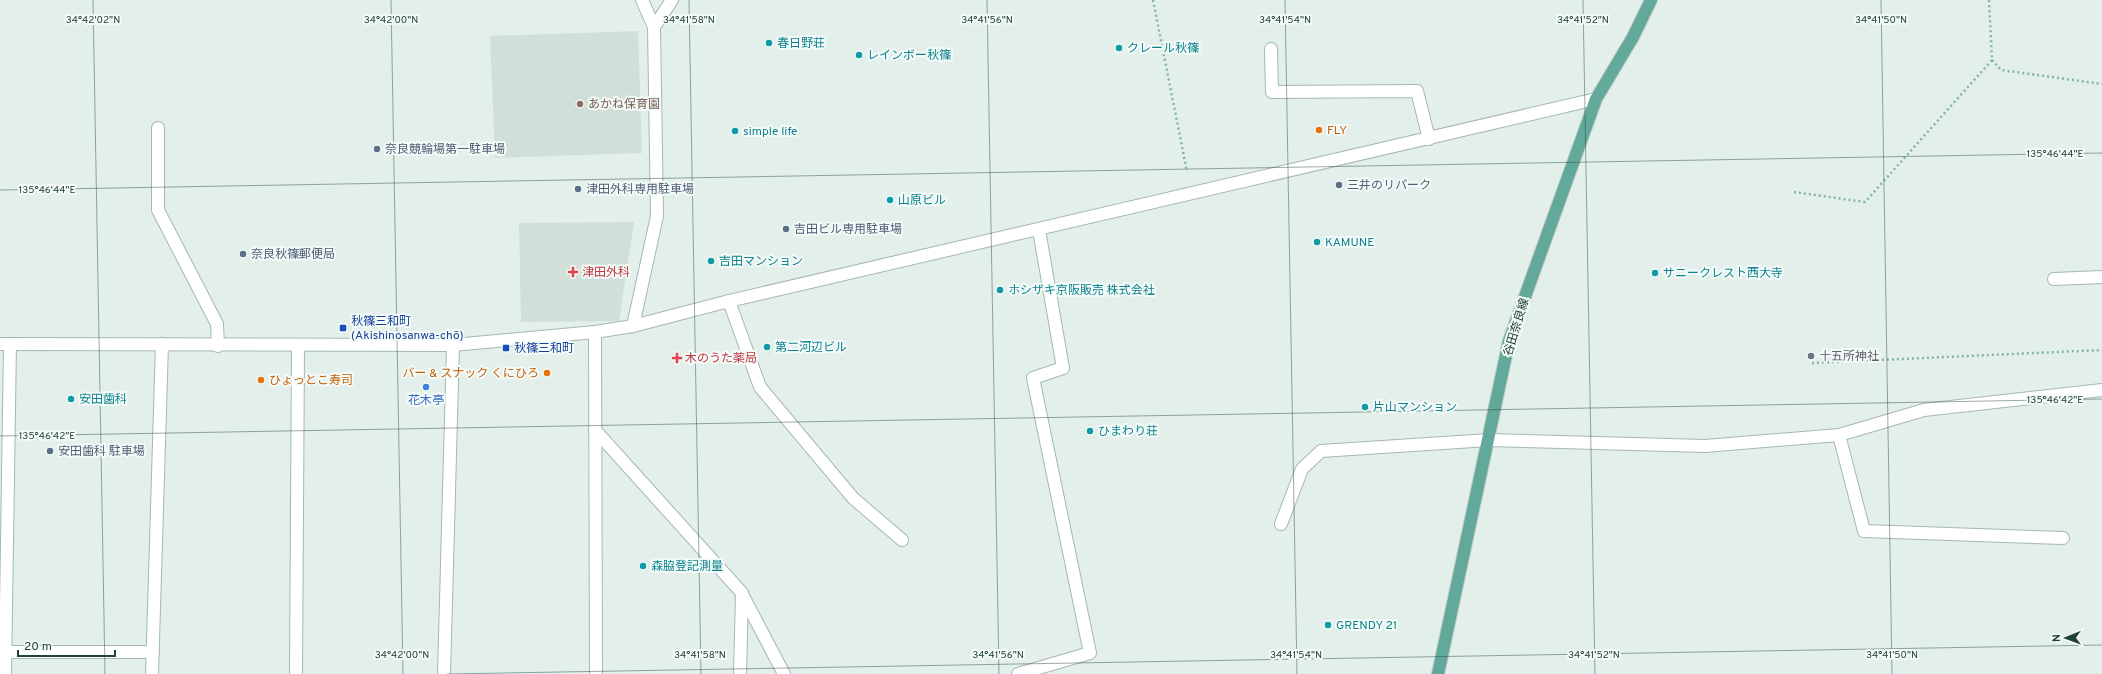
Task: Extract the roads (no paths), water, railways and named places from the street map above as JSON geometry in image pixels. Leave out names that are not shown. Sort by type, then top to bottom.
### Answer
[{"type":"main road","name":"谷田奈良線","points":[[1438,674],[1509,341],[1596,99],[1633,38],[1651,0]]},
{"type":"street","points":[[633,326],[658,216],[654,27],[642,0]]},
{"type":"street","points":[[654,27],[672,0]]},
{"type":"street","points":[[1271,49],[1272,92],[1417,91],[1429,139]]},
{"type":"street","points":[[5,674],[3,652],[5,344],[162,344],[218,346],[453,345],[595,332],[633,326],[729,301],[1596,99]]},
{"type":"street","points":[[158,128],[158,210],[217,324],[218,346]]},
{"type":"street","points":[[1018,674],[1090,653],[1033,378],[1064,368],[1039,230]]},
{"type":"street","points":[[2054,279],[2102,277]]},
{"type":"street","points":[[729,301],[760,387],[853,498],[902,540]]},
{"type":"street","points":[[595,332],[596,674]]},
{"type":"street","points":[[152,674],[162,344]]},
{"type":"street","points":[[444,674],[453,345]]},
{"type":"street","points":[[296,674],[298,346]]},
{"type":"street","points":[[1281,524],[1302,468],[1321,451],[1489,440],[1705,446],[1839,435],[1924,410],[2102,390]]},
{"type":"street","points":[[595,430],[742,593],[784,674]]},
{"type":"street","points":[[1839,435],[1864,531],[2064,538]]},
{"type":"street","points":[[740,674],[742,593]]},
{"type":"street","points":[[3,652],[153,652]]},
{"type":"place","name":"春日野荘","points":[[769,43]]},
{"type":"place","name":"クレール秋篠","points":[[1119,48]]},
{"type":"place","name":"レインボー秋篠","points":[[859,55]]},
{"type":"place","name":"あかね保育園","points":[[580,104]]},
{"type":"place","name":"FLY","points":[[1319,130]]},
{"type":"place","name":"simple life","points":[[735,131]]},
{"type":"place","name":"奈良競輪場第一駐車場","points":[[377,149]]},
{"type":"place","name":"三井のリパーク","points":[[1339,185]]},
{"type":"place","name":"津田外科専用駐車場","points":[[578,189]]},
{"type":"place","name":"山原ビル","points":[[890,200]]},
{"type":"place","name":"吉田ビル専用駐車場","points":[[786,229]]},
{"type":"place","name":"KAMUNE","points":[[1317,242]]},
{"type":"place","name":"奈良秋篠郵便局","points":[[243,254]]},
{"type":"place","name":"吉田マンション","points":[[711,261]]},
{"type":"place","name":"津田外科","points":[[573,272]]},
{"type":"place","name":"サニークレスト西大寺","points":[[1655,273]]},
{"type":"place","name":"ホシザキ京阪販売 株式会社","points":[[1000,290]]},
{"type":"place","name":"秋篠三和町 (Akishinosanwa-chō)","points":[[343,328]]},
{"type":"place","name":"第二河辺ビル","points":[[767,347]]},
{"type":"place","name":"秋篠三和町","points":[[506,348]]},
{"type":"place","name":"十五所神社","points":[[1811,356]]},
{"type":"place","name":"木のうた薬局","points":[[677,358]]},
{"type":"place","name":"バー & スナック くにひろ","points":[[547,373]]},
{"type":"place","name":"ひょっとこ寿司","points":[[261,380]]},
{"type":"place","name":"花木亭","points":[[426,387]]},
{"type":"place","name":"安田歯科","points":[[71,399]]},
{"type":"place","name":"片山マンション","points":[[1365,407]]},
{"type":"place","name":"ひまわり荘","points":[[1090,431]]},
{"type":"place","name":"安田歯科 駐車場","points":[[50,451]]},
{"type":"place","name":"森脇登記測量","points":[[643,566]]},
{"type":"place","name":"GRENDY 21","points":[[1328,625]]}]
